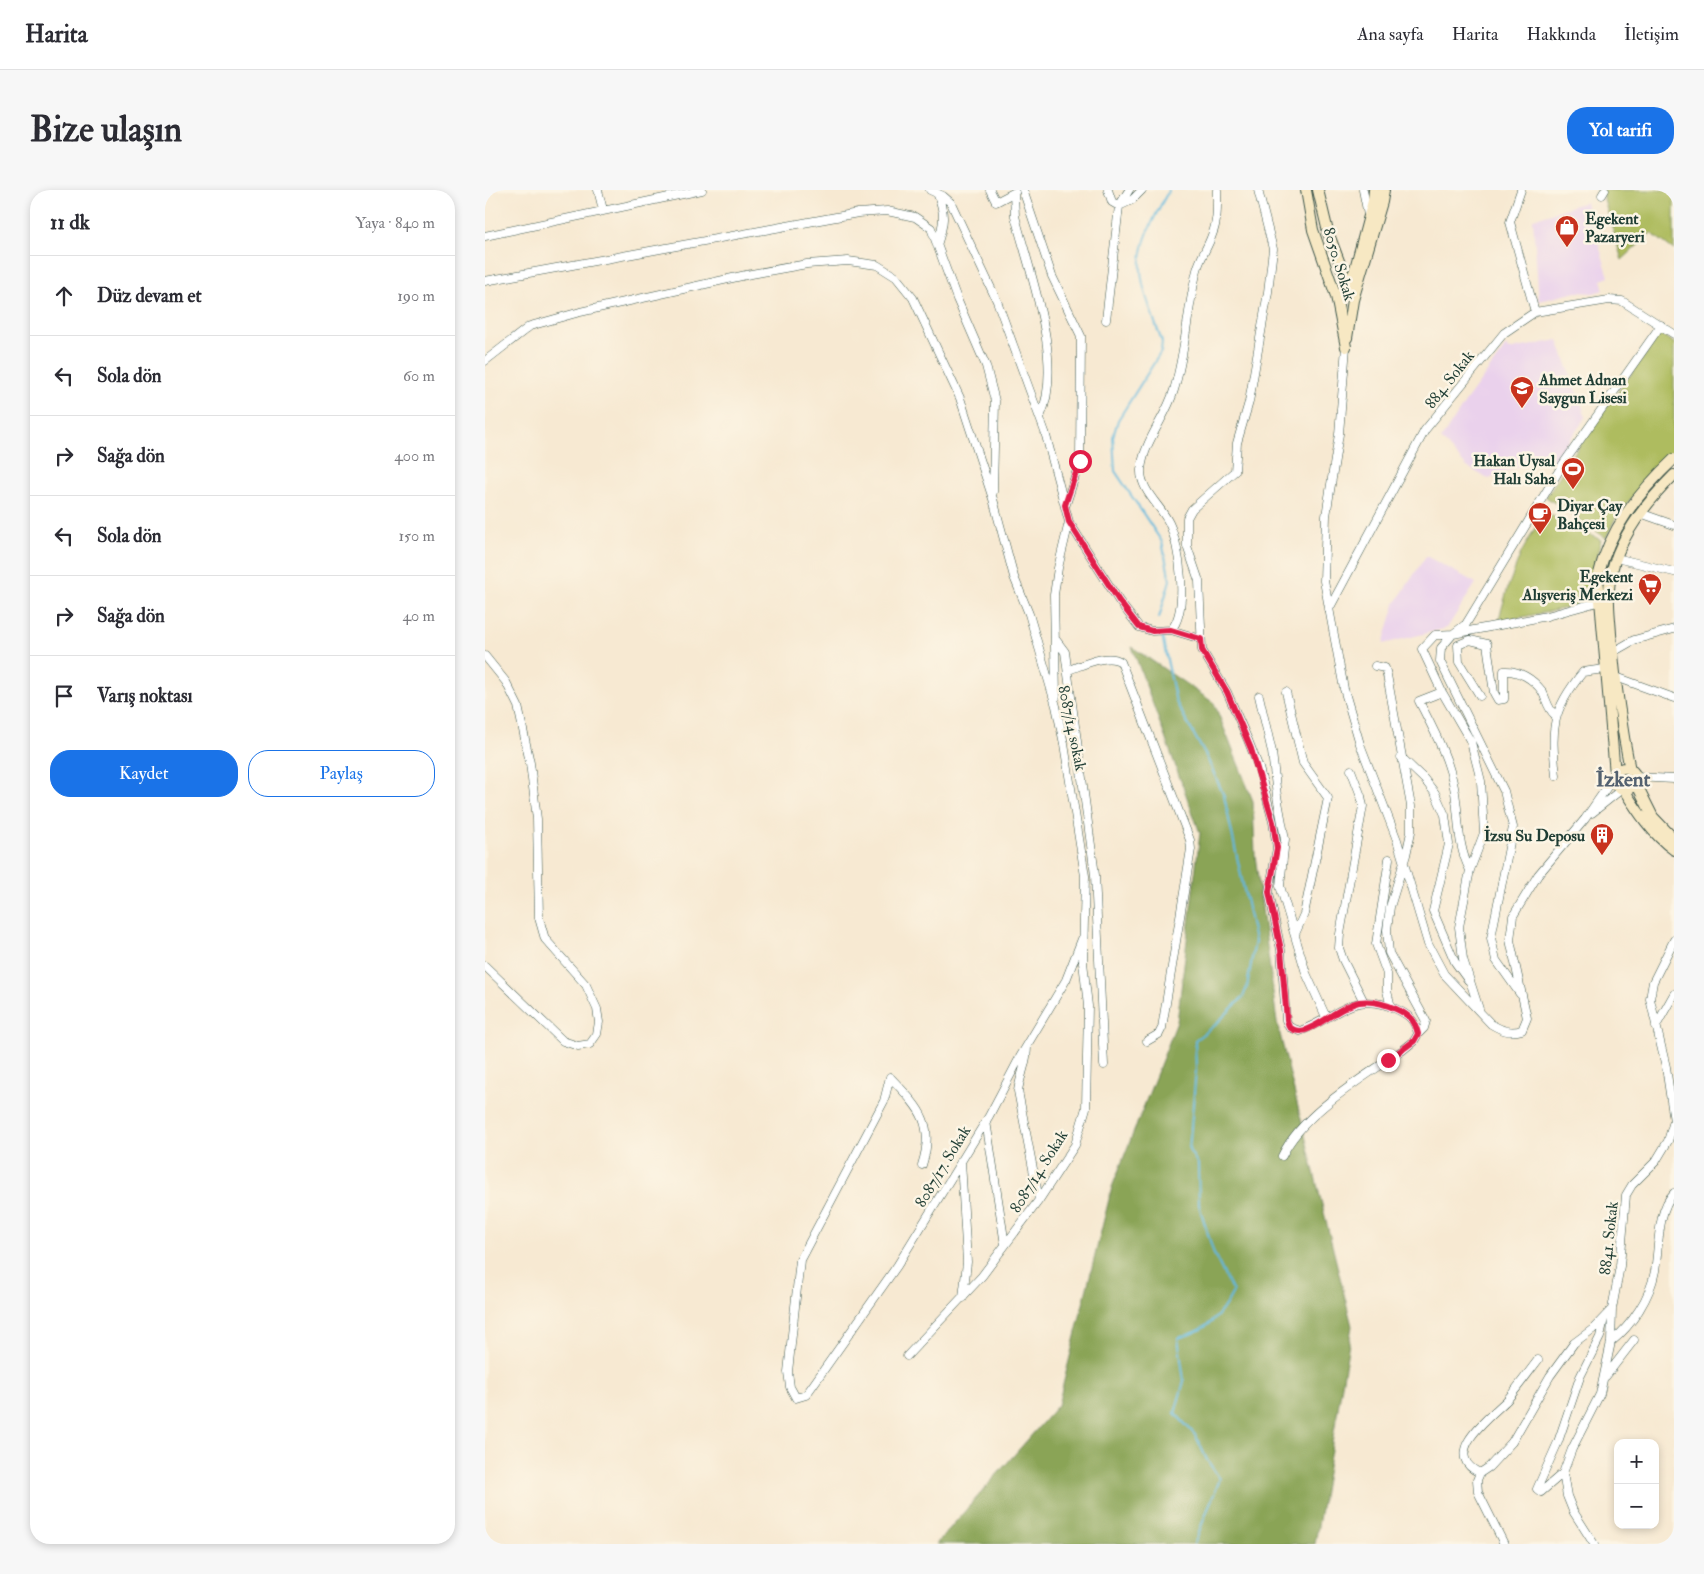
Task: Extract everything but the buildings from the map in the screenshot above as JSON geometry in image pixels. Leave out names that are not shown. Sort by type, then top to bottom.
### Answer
[{"type":"street","points":[[599,190],[603,210]]},
{"type":"street","points":[[485,236],[702,190]]},
{"type":"street","points":[[990,190],[996,202],[1015,192],[1015,216],[1047,343],[1050,379],[1047,402],[1040,417]]},
{"type":"street","points":[[1023,190],[1052,276],[1081,336],[1080,461],[1065,505]]},
{"type":"street","points":[[1108,190],[1112,202],[1119,206]]},
{"type":"street","points":[[1106,320],[1119,206],[1129,190]]},
{"type":"street","points":[[1119,206],[1132,200],[1142,190]]},
{"type":"street","points":[[1171,630],[1176,625],[1182,579],[1170,525],[1158,504],[1147,491],[1141,473],[1143,454],[1174,391],[1198,268],[1213,234],[1216,220],[1217,190]]},
{"type":"street","points":[[1258,190],[1273,249],[1268,292],[1249,402],[1237,443],[1235,471],[1201,499],[1187,518],[1187,546],[1199,581],[1202,650],[1227,692],[1256,762],[1273,822],[1277,848],[1269,892],[1281,950],[1289,1027],[1299,1031],[1352,1004],[1364,1002],[1391,1007],[1413,1019],[1418,1034]]},
{"type":"street","name":"8050. Sokak","points":[[1306,190],[1313,230],[1336,296],[1346,347]]},
{"type":"street","name":"8050. Sokak","points":[[1318,190],[1328,232],[1350,287],[1353,300]]},
{"type":"street","points":[[1363,190],[1368,217]]},
{"type":"street","points":[[1336,296],[1350,287],[1374,190]]},
{"type":"street","points":[[1384,190],[1353,300],[1346,347],[1339,434],[1326,516],[1324,581],[1344,689],[1357,735],[1397,840],[1428,944],[1444,974],[1491,1024],[1501,1030],[1517,1032],[1525,1027],[1527,1018],[1510,940],[1513,916],[1538,874],[1585,819],[1615,775],[1623,768],[1634,776],[1674,779]]},
{"type":"street","points":[[1521,190],[1510,222],[1535,312]]},
{"type":"street","points":[[934,192],[951,203],[959,216],[971,247],[997,301],[1053,456],[1069,522],[1119,601],[1139,627],[1152,631],[1171,630],[1201,639]]},
{"type":"street","points":[[934,192],[944,209],[944,219],[937,245]]},
{"type":"street","points":[[485,281],[858,213],[887,212],[915,217],[931,228],[986,366],[995,401],[993,499]]},
{"type":"street","points":[[485,361],[530,326],[581,312],[746,275],[807,264],[848,261],[877,265],[896,277],[913,298],[924,318],[960,398],[993,499]]},
{"type":"street","points":[[1338,308],[1353,300]]},
{"type":"street","name":"884. Sokak","points":[[1329,609],[1425,430],[1505,333],[1535,312],[1591,302],[1622,301],[1674,334]]},
{"type":"street","points":[[1522,998],[1496,960],[1491,938],[1513,827],[1504,792],[1440,662],[1441,648],[1453,634],[1466,624],[1559,471],[1661,325]]},
{"type":"street","points":[[1674,459],[1631,506],[1617,526],[1602,558],[1597,577],[1616,786],[1623,789],[1643,820],[1664,843],[1674,850]]},
{"type":"street","points":[[1674,475],[1640,513],[1616,558],[1610,580],[1609,600],[1616,677],[1634,776],[1653,817],[1674,839]]},
{"type":"street","name":"8087/14 sokak","points":[[993,499],[1003,539],[1029,614],[1056,706],[1085,876],[1085,930]]},
{"type":"street","points":[[1631,506],[1640,513],[1674,525]]},
{"type":"street","points":[[1056,706],[1054,595],[1058,568],[1069,522]]},
{"type":"street","points":[[1616,558],[1674,572]]},
{"type":"street","points":[[1480,1011],[1463,959],[1459,927],[1470,870],[1484,833],[1481,782],[1471,742],[1441,692],[1422,648],[1435,635],[1453,634],[1547,616],[1598,602]]},
{"type":"street","points":[[1613,652],[1634,640],[1674,629]]},
{"type":"street","points":[[1056,640],[1065,652],[1068,670],[1095,875],[1105,1065]]},
{"type":"street","points":[[1479,696],[1459,662],[1458,645],[1470,640],[1487,644],[1494,693],[1498,700],[1504,699],[1504,671],[1520,673],[1543,692],[1548,708],[1555,715]]},
{"type":"street","points":[[485,656],[506,682],[519,706],[530,763],[537,819],[539,918],[545,939],[586,985],[597,1009],[599,1022],[597,1034],[590,1044],[578,1046],[563,1042],[485,966]]},
{"type":"street","points":[[1068,670],[1107,658],[1117,659],[1121,662],[1190,840],[1191,849],[1162,1028],[1159,1034],[1147,1041]]},
{"type":"street","points":[[1282,1156],[1289,1140],[1305,1122],[1403,1050],[1425,1028],[1426,1021],[1389,953],[1387,930],[1390,907],[1404,866],[1411,832],[1411,806],[1387,675],[1385,668],[1375,666]]},
{"type":"street","points":[[1556,776],[1553,735],[1555,715],[1569,689],[1583,672],[1604,669]]},
{"type":"street","points":[[1616,677],[1674,698]]},
{"type":"street","points":[[1286,692],[1303,763],[1328,798],[1304,914],[1295,934]]},
{"type":"street","points":[[1441,692],[1419,701],[1445,753],[1454,786],[1461,854],[1470,870]]},
{"type":"street","points":[[1259,696],[1272,752],[1277,796],[1285,839],[1280,886],[1306,973],[1326,1017]]},
{"type":"street","points":[[1401,757],[1425,779],[1435,793],[1445,816],[1449,844],[1433,911],[1455,962],[1470,982]]},
{"type":"street","points":[[1351,770],[1363,806],[1339,934],[1339,948],[1364,1002]]},
{"type":"street","points":[[1585,819],[1623,789],[1630,788],[1634,776]]},
{"type":"street","points":[[1389,858],[1376,944],[1387,974],[1387,991],[1391,1007]]},
{"type":"street","name":"8087/17. Sokak","points":[[922,1165],[928,1146],[925,1124],[916,1105],[890,1077],[883,1101],[800,1260],[788,1372],[790,1387],[796,1398],[806,1394],[897,1266],[986,1121],[1027,1045],[1066,980],[1085,930]]},
{"type":"street","name":"8087/14. Sokak","points":[[907,1356],[982,1276],[1039,1200],[1075,1145],[1086,1108],[1088,1006],[1083,962],[1085,930]]},
{"type":"street","name":"8841. Sokak","points":[[1563,1473],[1572,1448],[1600,1394],[1604,1378],[1611,1342],[1612,1309],[1620,1266],[1626,1195],[1632,1185],[1656,1161],[1668,1141],[1674,1121],[1666,1067],[1650,999],[1653,982],[1674,940]]},
{"type":"street","points":[[1656,1026],[1674,994]]},
{"type":"street","points":[[1027,1045],[1026,1062],[1019,1077],[1018,1091],[1039,1200]]},
{"type":"street","points":[[1666,1067],[1674,1062]]},
{"type":"street","points":[[986,1121],[1005,1244]]},
{"type":"street","points":[[961,1161],[967,1262],[963,1298]]},
{"type":"street","points":[[1611,1342],[1625,1328],[1648,1294],[1654,1273],[1659,1228],[1674,1193]]},
{"type":"street","points":[[1505,1544],[1478,1492],[1477,1480],[1480,1473],[1489,1468],[1512,1442],[1550,1376],[1571,1347],[1612,1309]]},
{"type":"street","points":[[1563,1473],[1547,1490],[1541,1492],[1537,1488],[1558,1442],[1580,1377],[1600,1337],[1604,1318]]},
{"type":"street","points":[[1604,1378],[1634,1340]]},
{"type":"street","points":[[1480,1473],[1470,1468],[1466,1462],[1467,1441],[1510,1396],[1538,1360]]},
{"type":"street","points":[[1563,1473],[1567,1496],[1573,1511],[1594,1544]]},
{"type":"shaded area","name":"Egekent Pazaryeri","points":[[1585,202],[1609,277],[1601,280],[1604,290],[1593,293],[1577,292],[1539,301],[1533,219]]},
{"type":"shaded area","name":"Ahmet Adnan Saygun Lisesi","points":[[1558,340],[1586,417],[1553,463],[1523,464],[1489,479],[1467,467],[1441,439],[1466,401],[1506,346],[1508,350]]},
{"type":"shaded area","points":[[1426,556],[1476,583],[1447,628],[1383,644],[1395,604]]},
{"type":"green space","points":[[1601,190],[1674,190],[1674,250],[1651,233],[1622,260]]},
{"type":"green space","points":[[1660,334],[1674,343],[1674,452],[1618,513],[1606,538],[1546,497],[1580,444]]},
{"type":"green space","points":[[1544,512],[1601,540],[1594,566],[1591,588],[1577,588],[1577,606],[1498,622],[1508,587],[1521,553]]},
{"type":"green space","points":[[1132,647],[1214,703],[1253,801],[1255,855],[1277,1022],[1352,1326],[1315,1544],[936,1544],[1058,1405],[1112,1187],[1177,1022],[1200,833]]},
{"type":"waterway","points":[[1159,618],[1170,580],[1162,542],[1115,471],[1113,437],[1118,420],[1161,352],[1162,342],[1146,297],[1141,265],[1142,250],[1147,233],[1169,190]]},
{"type":"waterway","points":[[1162,636],[1176,702],[1207,758],[1224,796],[1255,941],[1247,987],[1243,997],[1216,1024],[1195,1040],[1196,1070],[1189,1150],[1198,1164],[1199,1205],[1214,1254],[1233,1292],[1223,1309],[1211,1322],[1197,1331],[1178,1338],[1184,1381],[1175,1413],[1196,1436],[1207,1460],[1220,1479],[1194,1544]]},
{"type":"place","name":"Egekent Pazaryeri","points":[[1567,248]]},
{"type":"place","name":"Ahmet Adnan Saygun Lisesi","points":[[1522,409]]},
{"type":"place","name":"Hakan Uysal Halı Saha","points":[[1573,490]]},
{"type":"place","name":"Diyar Çay Bahçesi","points":[[1540,535]]},
{"type":"place","name":"Egekent Alışveriş Merkezi","points":[[1650,606]]},
{"type":"place","name":"İzsu Su Deposu","points":[[1602,856]]},
{"type":"district","name":"İzkent","points":[[1623,779]]},
{"type":"route","points":[[1080,461],[1065,505],[1069,522],[1074,527],[1119,601],[1139,627],[1152,631],[1171,630],[1191,634],[1201,639],[1202,650],[1227,692],[1259,768],[1273,822],[1277,848],[1269,892],[1281,950],[1289,1027],[1299,1031],[1307,1029],[1326,1017],[1358,1002],[1375,1002],[1391,1007],[1413,1019],[1418,1034],[1414,1041],[1388,1060]]}]
